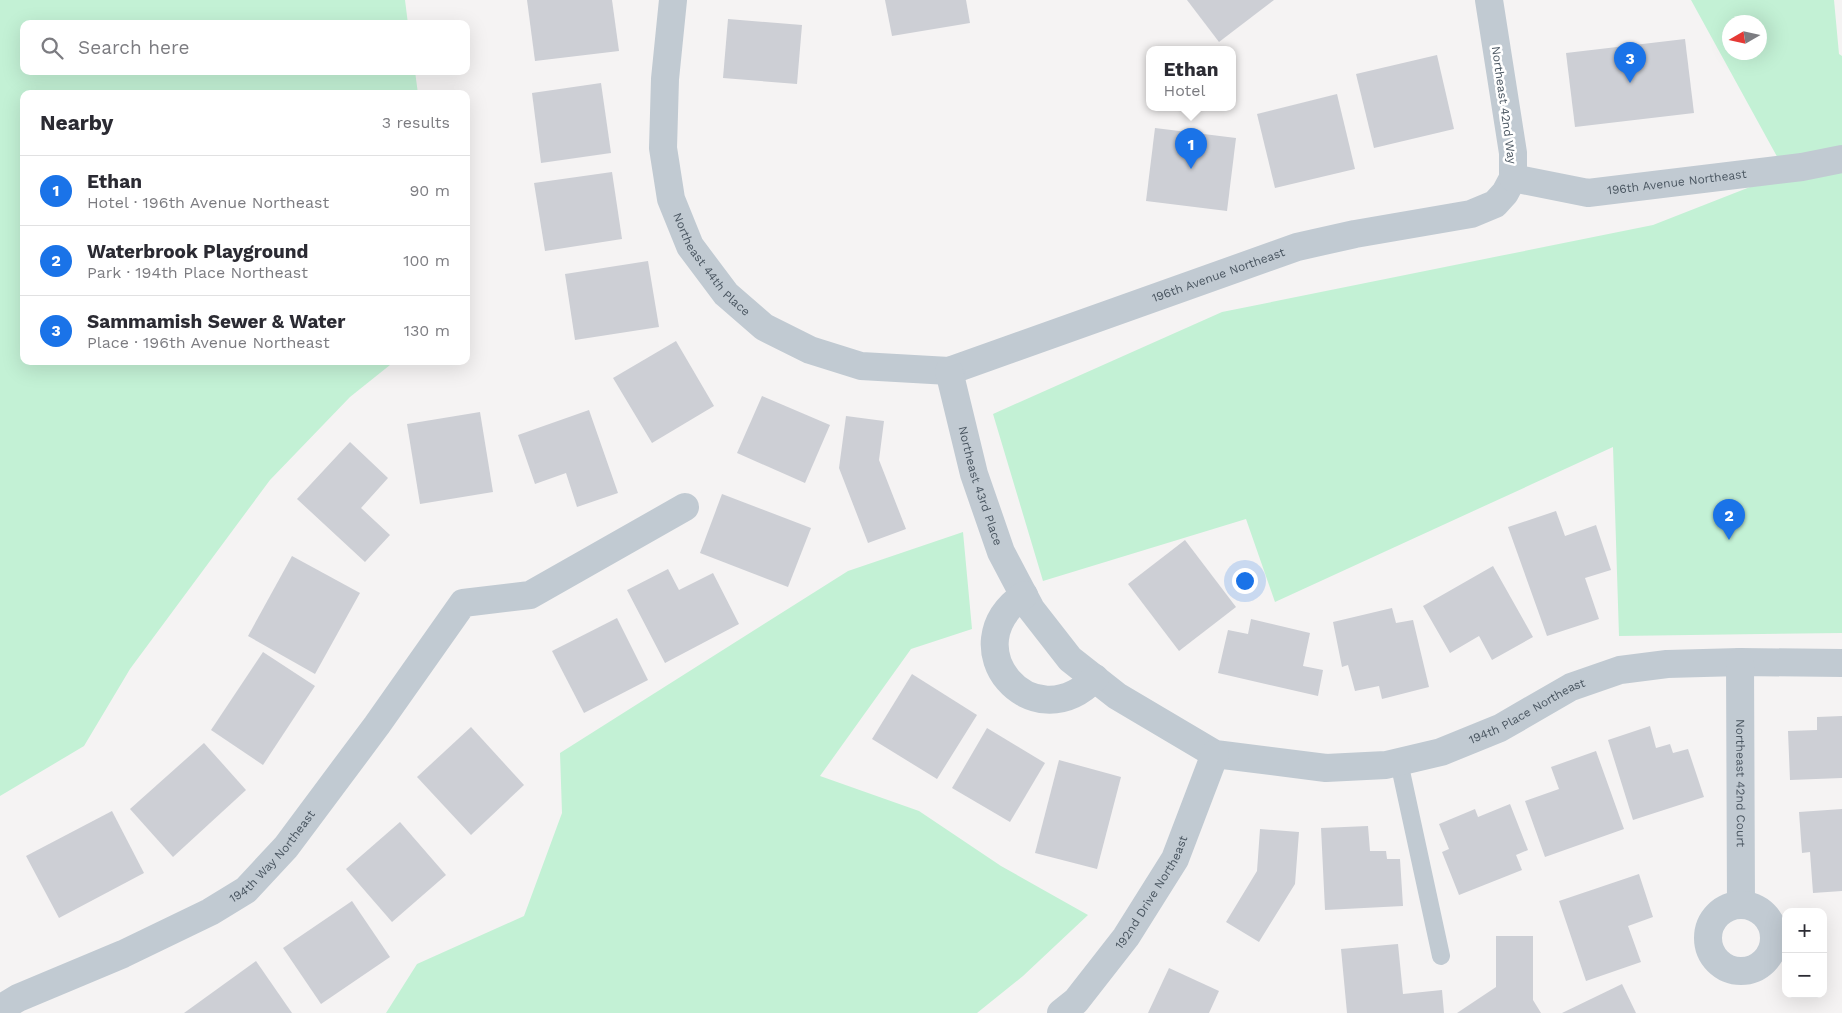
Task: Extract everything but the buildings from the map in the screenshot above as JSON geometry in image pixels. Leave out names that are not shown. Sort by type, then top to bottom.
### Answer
[{"type":"street","name":"Northeast 44th Place","points":[[672,0],[665,79],[663,148],[671,198],[690,246],[726,294],[764,327],[810,350],[861,366],[949,371]]},
{"type":"street","name":"Northeast 42nd Way","points":[[1489,0],[1513,153],[1513,178],[1505,193],[1495,204]]},
{"type":"street","name":"196th Avenue Northeast","points":[[1513,178],[1588,193],[1802,167],[1842,158]]},
{"type":"street","name":"196th Avenue Northeast","points":[[949,371],[1296,247],[1355,234],[1471,214],[1495,204]]},
{"type":"street","name":"Northeast 43rd Place","points":[[949,371],[974,474],[1001,552],[1031,609],[1070,658],[1117,696],[1215,754]]},
{"type":"street","name":"194th Way Northeast","points":[[0,1009],[18,998],[123,954],[210,912],[246,890],[286,847],[377,725],[463,604],[530,595],[685,506]]},
{"type":"street","points":[[1024,595],[1012,603],[1003,614],[997,627],[994,641],[995,655],[1007,681],[1018,691],[1031,697],[1059,700],[1073,696],[1085,689],[1095,678]]},
{"type":"street","name":"194th Place Northeast","points":[[1215,754],[1326,768],[1386,766],[1441,752],[1500,728],[1571,687],[1620,670],[1667,664],[1740,662],[1842,663]]},
{"type":"street","name":"Northeast 42nd Court","points":[[1740,662],[1741,904]]},
{"type":"street","name":"192nd Drive Northeast","points":[[1061,1013],[1076,1001],[1126,937],[1175,859],[1215,754]]},
{"type":"lane","points":[[1399,762],[1441,956]]},
{"type":"green space","points":[[0,0],[405,0],[408,20],[20,20],[20,75],[416,75],[417,90],[20,90],[20,365],[390,365],[350,397],[270,480],[130,669],[84,746],[0,796]]},
{"type":"green space","points":[[1691,0],[1834,0],[1839,54],[1842,56],[1842,633],[1619,636],[1613,447],[1275,602],[1246,519],[1043,581],[993,414],[1222,312],[1653,225],[1786,173],[1724,60],[1767,60],[1767,15],[1722,15],[1722,56]]},
{"type":"green space","points":[[963,532],[972,629],[911,649],[820,776],[919,811],[1001,866],[1088,915],[1023,976],[977,1013],[386,1013],[417,964],[524,916],[562,813],[560,753],[848,571]]},
{"type":"place","name":"Sammamish Sewer & Water","points":[[1630,83]]},
{"type":"place","name":"Ethan","points":[[1191,169]]},
{"type":"place","name":"Waterbrook Playground","points":[[1729,540]]}]
